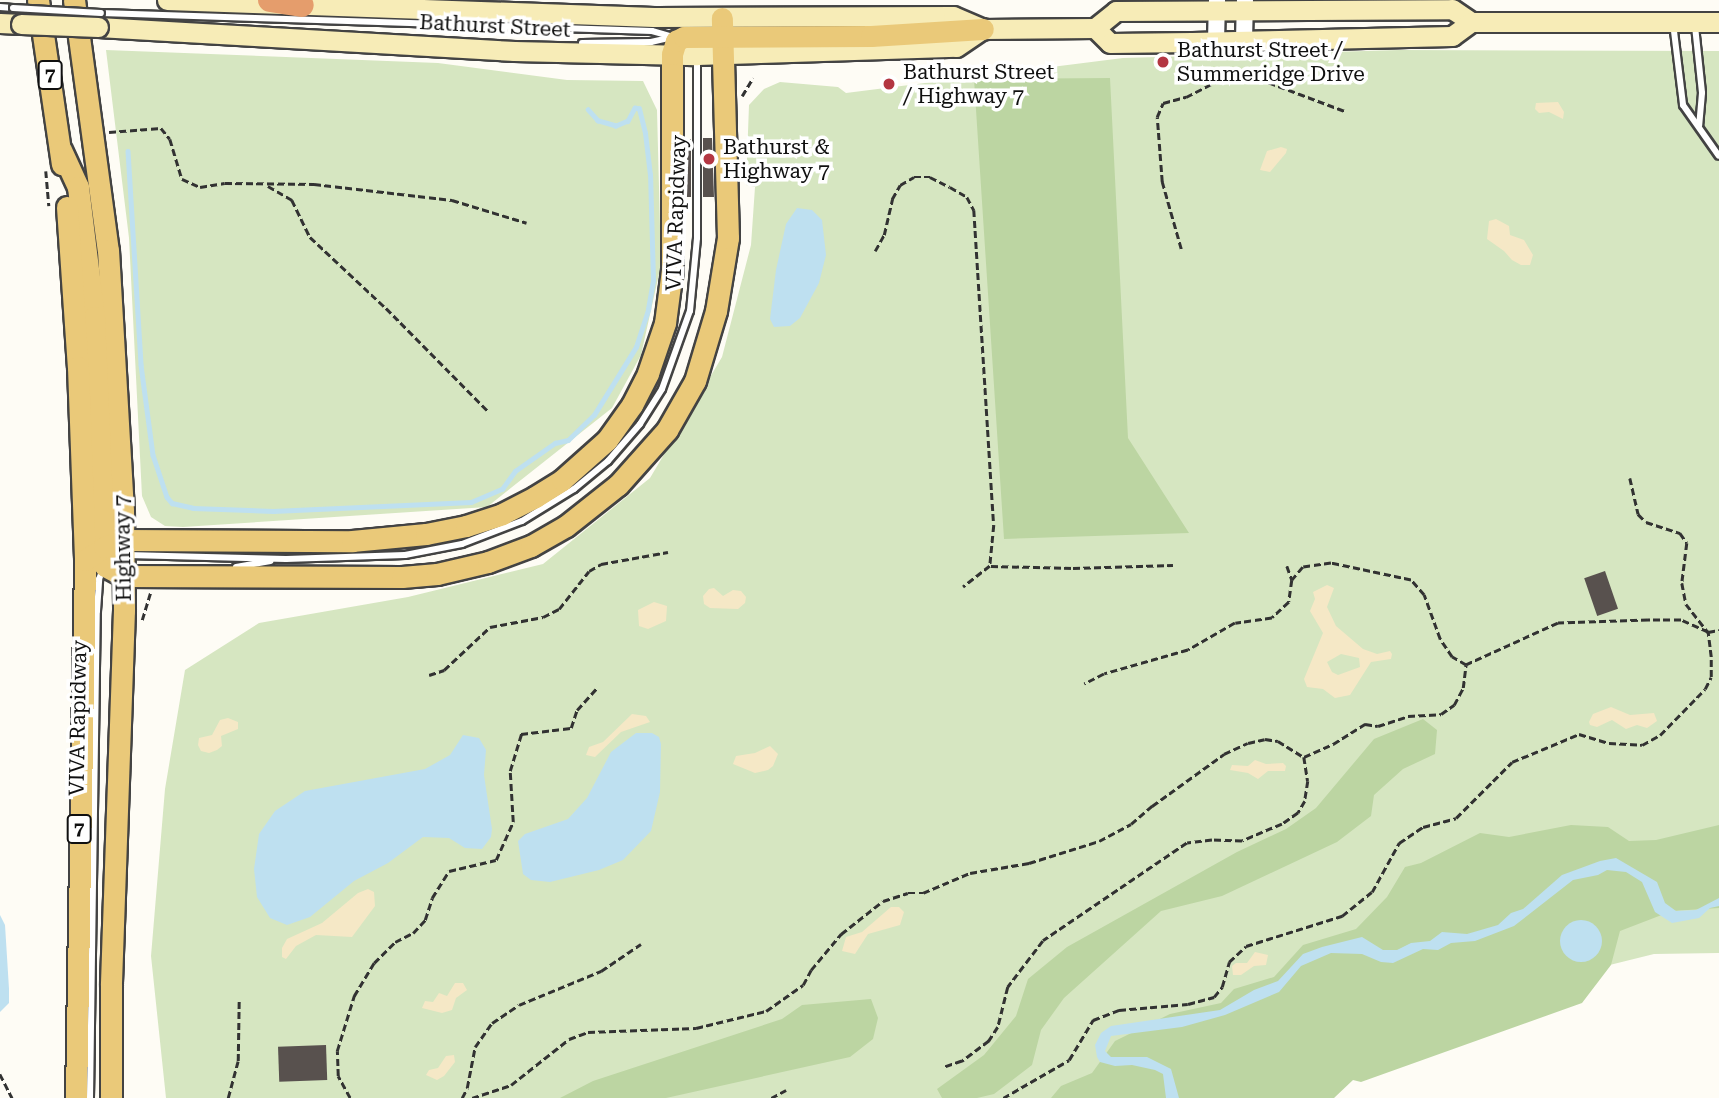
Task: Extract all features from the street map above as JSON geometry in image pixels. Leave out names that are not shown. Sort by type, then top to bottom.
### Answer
[{"type":"highway","points":[[270,0],[302,5]]},
{"type":"main road","name":"7","points":[[38,0],[61,150],[78,187],[90,282],[108,553]]},
{"type":"main road","name":"Highway 7","points":[[74,0],[108,250],[108,553],[76,1098]]},
{"type":"main road","name":"Bathurst Street","points":[[167,0],[302,5],[723,36]]},
{"type":"main road","points":[[108,553],[352,541],[426,534],[466,526],[502,514],[544,491],[584,462],[607,440],[632,405],[648,373],[665,323],[673,270],[675,43],[723,36],[871,36],[983,29],[1095,28],[1116,11],[1217,6],[1452,9],[1471,22],[1719,22]]},
{"type":"main road","name":"Bathurst Street","points":[[0,23],[17,16],[99,20],[514,51],[675,43],[697,55],[723,36]]},
{"type":"main road","points":[[1095,28],[1110,43],[1452,36],[1471,22]]},
{"type":"main road","points":[[108,553],[124,576],[402,577],[437,574],[488,562],[531,546],[566,526],[618,485],[667,430],[695,382],[716,311],[728,238],[723,36]]},
{"type":"main road","name":"Highway 7","points":[[111,1098],[111,985],[124,576]]},
{"type":"street","points":[[1216,41],[1217,6]]},
{"type":"street","points":[[1244,6],[1244,40]]},
{"type":"lane","points":[[0,7],[17,16]]},
{"type":"lane","points":[[99,20],[652,31],[675,43]]},
{"type":"lane","points":[[1673,22],[1683,105],[1719,156]]},
{"type":"lane","points":[[1695,22],[1702,93],[1699,125]]},
{"type":"lane","name":"VIVA Rapidway","points":[[90,1098],[97,611],[99,579],[108,553],[286,559],[405,555],[462,544],[522,521],[574,489],[608,461],[640,424],[662,389],[679,349],[692,298],[697,238],[697,55]]},
{"type":"lane","name":"VIVA Rapidway","points":[[218,577],[237,566],[286,559]]},
{"type":"path","points":[[1181,248],[1162,183],[1157,117],[1163,103],[1186,97],[1216,82],[1250,75],[1345,111]]},
{"type":"path","points":[[741,104],[741,97],[753,78]]},
{"type":"path","points":[[109,132],[161,128],[170,139],[182,179],[200,187],[225,183],[268,186],[314,184],[452,200],[527,223]]},
{"type":"path","points":[[45,166],[50,219]]},
{"type":"path","points":[[875,251],[884,235],[892,199],[901,185],[914,177],[930,177],[950,187],[967,197],[974,210],[994,525],[990,566]]},
{"type":"path","points":[[268,186],[292,200],[310,237],[386,308],[487,410]]},
{"type":"path","points":[[1003,1098],[1069,1060],[1093,1020],[1119,1010],[1188,1004],[1214,997],[1222,987],[1229,962],[1246,946],[1342,916],[1372,892],[1382,868],[1399,843],[1423,827],[1456,818],[1512,762],[1579,734],[1609,743],[1642,745],[1660,735],[1688,709],[1711,677],[1708,632],[1686,604],[1682,583],[1687,543],[1680,533],[1646,522],[1638,514],[1630,478]]},
{"type":"path","points":[[429,675],[444,670],[490,627],[542,617],[559,609],[589,571],[601,564],[668,552]]},
{"type":"path","points":[[1292,580],[1303,568],[1331,563],[1411,580],[1424,595],[1440,639],[1452,657],[1466,665]]},
{"type":"path","points":[[963,587],[990,566],[1073,568],[1173,565]]},
{"type":"path","points":[[1084,684],[1104,674],[1188,650],[1235,623],[1272,618],[1289,602],[1292,580],[1287,566]]},
{"type":"path","points":[[143,609],[151,592],[160,588]]},
{"type":"path","points":[[1466,665],[1558,623],[1681,620],[1708,632],[1719,630]]},
{"type":"path","points":[[1304,757],[1333,744],[1365,724],[1392,724],[1408,716],[1441,714],[1454,705],[1463,688],[1466,665]]},
{"type":"path","points":[[349,1098],[338,1076],[337,1051],[354,996],[374,963],[395,942],[413,933],[425,920],[432,898],[449,871],[496,860],[513,822],[510,771],[521,734],[570,728],[577,710],[597,688]]},
{"type":"path","points":[[472,1098],[510,1085],[569,1039],[588,1032],[696,1028],[766,1011],[803,985],[811,970],[841,934],[883,901],[908,893],[923,893],[970,873],[1029,863],[1099,841],[1131,824],[1224,754],[1248,743],[1265,739],[1278,741],[1304,757],[1308,781],[1305,801],[1298,813],[1282,824],[1241,841],[1186,843],[1043,941],[1008,987],[998,1027],[989,1041],[962,1061],[945,1067]]},
{"type":"path","points":[[462,1098],[467,1088],[475,1047],[492,1023],[519,1005],[601,971],[641,944]]},
{"type":"path","points":[[228,1098],[238,1061],[239,999]]},
{"type":"path","points":[[0,1074],[12,1098]]},
{"type":"path","points":[[771,1098],[786,1090]]},
{"type":"green space","points":[[106,50],[438,63],[567,80],[643,81],[657,110],[661,265],[641,355],[612,408],[487,507],[183,527],[165,526],[151,517],[142,496],[129,238]]},
{"type":"green space","points":[[1400,50],[1719,51],[1719,953],[1654,954],[1437,1008],[1297,1098],[166,1098],[151,956],[165,789],[185,670],[259,623],[408,597],[543,564],[650,478],[722,357],[751,245],[755,187],[746,185],[749,105],[764,89],[780,82],[838,87],[846,93],[1123,58]]},
{"type":"green space","points":[[1110,78],[1128,438],[1189,533],[1004,539],[974,79]]},
{"type":"green space","points":[[1423,719],[1437,730],[1435,754],[1403,769],[1374,795],[1371,816],[1337,842],[1222,896],[1161,911],[1064,998],[1041,1030],[1032,1065],[994,1094],[977,1098],[942,1098],[937,1089],[984,1055],[1016,1016],[1028,979],[1067,947],[1237,852],[1286,829],[1316,808],[1374,739]]},
{"type":"green space","points":[[1571,825],[1608,827],[1629,841],[1656,840],[1719,825],[1719,908],[1672,911],[1620,931],[1611,965],[1582,1003],[1361,1082],[1353,1080],[1334,1098],[1051,1098],[1061,1086],[1092,1073],[1115,1041],[1170,1014],[1221,1003],[1234,989],[1274,977],[1303,945],[1356,929],[1387,897],[1405,867],[1421,863],[1480,833],[1509,837]]},
{"type":"green space","points":[[871,999],[878,1018],[873,1039],[850,1057],[666,1098],[560,1098],[593,1081],[782,1019],[802,1005]]},
{"type":"sand","points":[[1558,102],[1564,112],[1563,119],[1549,112],[1539,113],[1535,109],[1536,103]]},
{"type":"sand","points":[[1281,147],[1287,149],[1286,153],[1270,172],[1260,170],[1267,151]]},
{"type":"sand","points":[[1496,219],[1509,226],[1510,235],[1524,240],[1533,255],[1530,265],[1521,265],[1512,260],[1487,239],[1489,221]]},
{"type":"sand","points":[[1327,585],[1334,588],[1327,607],[1336,626],[1363,649],[1377,654],[1390,651],[1392,654],[1391,659],[1371,662],[1350,695],[1335,698],[1323,689],[1307,687],[1304,679],[1323,633],[1310,611],[1315,599],[1313,592]],"holes":[[[1341,654],[1359,658],[1360,667],[1338,675],[1332,672],[1327,662]]]},
{"type":"sand","points":[[714,588],[723,596],[733,590],[741,591],[746,597],[745,603],[738,609],[710,608],[704,604],[703,596],[709,589]]},
{"type":"sand","points":[[654,602],[667,606],[666,621],[648,629],[639,626],[638,610]]},
{"type":"sand","points":[[1611,707],[1630,715],[1654,713],[1657,721],[1647,728],[1637,725],[1626,729],[1612,720],[1597,727],[1590,725],[1593,714]]},
{"type":"sand","points":[[632,714],[646,716],[650,722],[621,732],[595,757],[586,755],[589,747],[603,742]]},
{"type":"sand","points":[[228,718],[238,722],[238,729],[221,736],[222,746],[217,750],[209,753],[201,751],[199,738],[212,735],[220,720]]},
{"type":"sand","points":[[770,746],[778,754],[773,766],[768,770],[755,773],[733,764],[736,756],[755,753]]},
{"type":"sand","points":[[1255,760],[1266,764],[1283,763],[1286,766],[1285,771],[1268,771],[1258,779],[1248,773],[1230,770],[1232,765],[1248,766]]},
{"type":"sand","points":[[368,889],[374,892],[375,906],[352,937],[316,935],[296,946],[286,959],[282,957],[282,948],[287,939],[322,923],[358,893]]},
{"type":"sand","points":[[891,907],[899,907],[904,912],[900,925],[868,934],[855,954],[842,951],[846,937],[862,932]]},
{"type":"sand","points":[[1255,952],[1268,955],[1266,965],[1254,966],[1241,975],[1233,975],[1232,966],[1236,963],[1247,963]]},
{"type":"sand","points":[[455,983],[463,983],[467,990],[456,998],[452,1010],[442,1013],[422,1008],[425,1001],[433,1002],[439,993],[447,996]]},
{"type":"sand","points":[[454,1055],[455,1062],[444,1076],[437,1080],[426,1075],[429,1070],[438,1068],[446,1056]]},
{"type":"water","points":[[797,208],[812,210],[822,220],[826,255],[819,283],[800,318],[790,326],[774,327],[770,319],[776,270],[786,224]]},
{"type":"water","points":[[636,733],[652,733],[659,737],[661,744],[660,792],[651,831],[623,860],[599,870],[550,882],[531,880],[523,874],[518,841],[525,834],[568,819],[587,798],[611,752]]},
{"type":"water","points":[[463,735],[479,738],[486,750],[484,775],[492,829],[491,837],[482,849],[465,848],[449,838],[423,837],[388,863],[354,881],[310,917],[287,925],[270,918],[257,897],[254,869],[259,834],[275,811],[305,791],[425,769],[450,755]]},
{"type":"water","points":[[1616,858],[1657,882],[1665,903],[1676,911],[1696,910],[1719,898],[1719,906],[1710,908],[1699,918],[1672,923],[1655,912],[1642,882],[1626,872],[1607,870],[1598,875],[1573,880],[1514,926],[1475,941],[1451,943],[1438,950],[1423,949],[1393,963],[1381,962],[1362,954],[1331,953],[1301,966],[1279,992],[1225,1015],[1182,1027],[1111,1036],[1105,1051],[1111,1057],[1147,1057],[1171,1069],[1179,1098],[1166,1098],[1163,1074],[1155,1070],[1132,1065],[1115,1066],[1100,1062],[1097,1057],[1095,1045],[1101,1033],[1111,1026],[1220,1010],[1254,990],[1278,981],[1303,954],[1322,947],[1362,937],[1383,950],[1397,950],[1411,943],[1430,941],[1442,932],[1467,934],[1498,925],[1511,913],[1523,909],[1562,875]]},
{"type":"water","points":[[0,915],[5,925],[9,1003],[0,1012]]},
{"type":"water","points":[[1581,920],[1596,926],[1602,941],[1596,956],[1581,962],[1566,956],[1560,941],[1566,926]]},
{"type":"building","name":"Bathurst & Highway 7","points":[[703,138],[712,138],[714,197],[703,197]]},
{"type":"building","points":[[685,139],[691,139],[691,197],[685,197]]},
{"type":"building","points":[[1605,571],[1618,609],[1597,616],[1584,578]]},
{"type":"building","points":[[326,1045],[327,1080],[279,1082],[278,1047]]},
{"type":"waterway","points":[[128,151],[141,365],[153,455],[167,497],[172,503],[193,508],[273,511],[471,502],[502,489],[515,471],[555,443],[568,440],[594,415],[636,347],[648,309],[653,280],[650,175],[639,109],[635,108],[628,121],[616,126],[598,121],[588,110]]},
{"type":"place","name":"Bathurst Street / Summeridge Drive","points":[[1163,62]]},
{"type":"place","name":"Bathurst Street / Highway 7","points":[[889,84]]},
{"type":"place","name":"Bathurst & Highway 7","points":[[709,159]]}]
